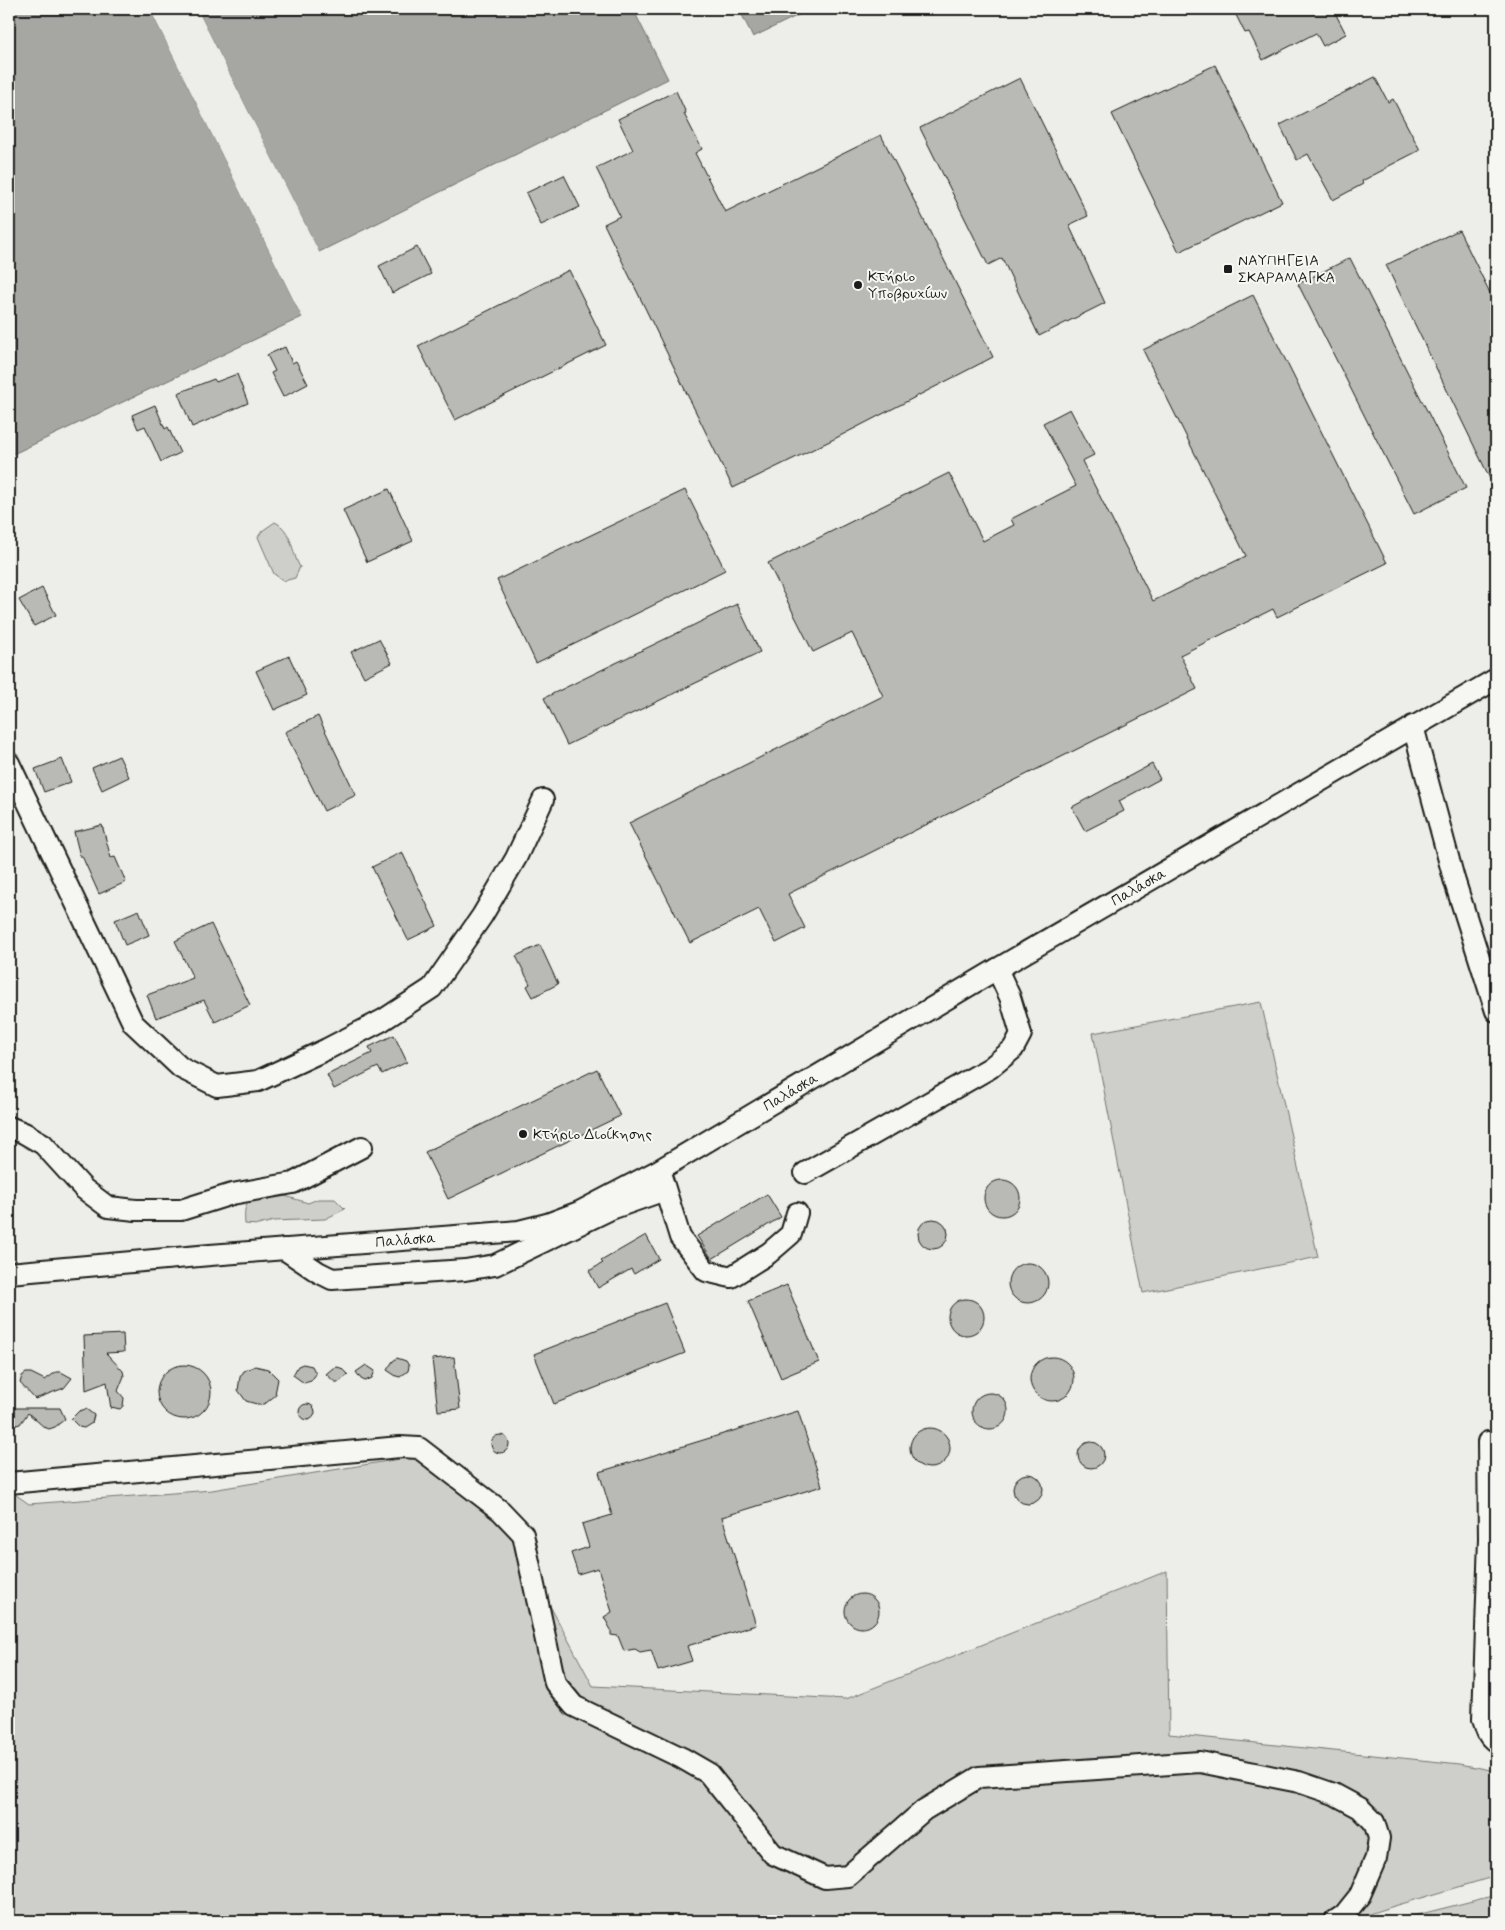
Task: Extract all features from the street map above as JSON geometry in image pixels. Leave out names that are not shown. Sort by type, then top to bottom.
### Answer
[{"type":"street","name":"Παλάσκα","points":[[9,1273],[519,1231],[547,1224],[579,1212],[659,1170],[997,969],[1496,679]]},
{"type":"street","points":[[1414,726],[1454,879],[1496,1011]]},
{"type":"street","points":[[9,763],[133,1023],[181,1068],[217,1086],[258,1081],[383,1020],[432,988],[482,916],[516,858],[543,800]]},
{"type":"street","points":[[805,1173],[990,1068],[1013,1049],[1021,1034],[1010,997],[997,969]]},
{"type":"street","points":[[9,1127],[43,1144],[84,1190],[108,1206],[136,1210],[182,1210],[232,1194],[293,1183],[362,1148]]},
{"type":"street","points":[[659,1170],[680,1237],[706,1271],[731,1277],[769,1253],[790,1234],[797,1214]]},
{"type":"street","points":[[284,1249],[332,1279],[465,1270],[495,1265],[611,1209],[665,1190]]},
{"type":"street","points":[[1488,1442],[1489,1538],[1484,1719],[1490,1738],[1496,1742]]},
{"type":"street","points":[[9,1483],[400,1446],[419,1448],[501,1511],[523,1534],[555,1683],[574,1706],[682,1758],[708,1773],[773,1854],[825,1878],[848,1876],[924,1810],[979,1777],[1200,1762],[1299,1782],[1334,1794],[1360,1808],[1374,1822],[1379,1838],[1376,1858],[1360,1894],[1344,1915],[1335,1921]]},
{"type":"shaded area","points":[[9,9],[150,9],[302,317],[9,456]]},
{"type":"shaded area","points":[[197,9],[633,9],[668,79],[319,252]]},
{"type":"shaded area","points":[[739,9],[811,9],[753,37]]},
{"type":"shaded area","points":[[275,522],[281,526],[288,536],[300,567],[295,578],[284,581],[274,574],[258,537],[262,531]]},
{"type":"shaded area","points":[[1261,1002],[1318,1257],[1143,1293],[1093,1033]]},
{"type":"shaded area","points":[[260,1195],[285,1196],[308,1203],[318,1199],[335,1199],[345,1209],[325,1219],[274,1221],[258,1225],[245,1224],[246,1206]]},
{"type":"shaded area","points":[[424,1455],[512,1535],[593,1686],[846,1699],[1167,1571],[1169,1734],[1460,1764],[1496,1771],[1496,1876],[1348,1921],[9,1921],[9,1490],[29,1504],[212,1490]]},
{"type":"shaded area","points":[[1496,1895],[1496,1921],[1393,1921]]},
{"type":"pier","points":[[150,9],[153,9],[303,313],[302,317]]},
{"type":"pier","points":[[195,9],[197,9],[319,255]]},
{"type":"building","points":[[1233,9],[1333,9],[1346,34],[1323,46],[1316,33],[1263,60],[1249,32],[1245,33]]},
{"type":"building","points":[[1215,65],[1282,202],[1179,252],[1112,114]]},
{"type":"building","points":[[1375,77],[1388,102],[1393,99],[1420,150],[1362,181],[1363,184],[1333,200],[1308,154],[1297,160],[1280,125]]},
{"type":"building","points":[[1020,78],[1088,216],[1069,225],[1105,303],[1039,336],[1002,258],[988,265],[920,128]]},
{"type":"building","points":[[676,91],[686,113],[684,114],[702,149],[695,153],[725,212],[881,135],[993,357],[834,439],[733,488],[604,224],[620,216],[596,168],[633,150],[618,119]]},
{"type":"building","points":[[564,175],[580,207],[541,225],[526,193]]},
{"type":"building","points":[[1459,230],[1496,305],[1496,491],[1386,265]]},
{"type":"building","points":[[417,247],[431,274],[392,293],[379,266]]},
{"type":"building","points":[[1350,258],[1466,488],[1414,514],[1298,284]]},
{"type":"building","points":[[569,270],[606,345],[455,420],[418,346]]},
{"type":"building","points":[[1253,295],[1387,563],[1277,617],[1273,609],[1180,655],[1197,689],[788,894],[805,928],[776,943],[759,909],[690,943],[629,823],[883,696],[852,633],[813,652],[768,563],[949,473],[983,541],[1014,525],[1011,519],[1076,486],[1043,423],[1070,409],[1094,455],[1082,461],[1153,601],[1246,556],[1143,350]]},
{"type":"building","points":[[285,347],[292,363],[296,361],[308,384],[283,397],[271,373],[275,371],[267,355]]},
{"type":"building","points":[[237,374],[248,403],[192,427],[178,393],[214,379],[216,382]]},
{"type":"building","points":[[155,405],[165,429],[168,427],[180,453],[161,462],[145,426],[138,429],[132,415]]},
{"type":"building","points":[[389,489],[413,541],[367,562],[343,510]]},
{"type":"building","points":[[685,490],[725,570],[536,663],[497,580]]},
{"type":"building","points":[[42,588],[56,615],[34,626],[19,600]]},
{"type":"building","points":[[737,604],[760,652],[567,745],[544,698]]},
{"type":"building","points":[[379,639],[392,663],[364,677],[351,652]]},
{"type":"building","points":[[289,656],[307,695],[274,710],[256,671]]},
{"type":"building","points":[[318,716],[356,795],[324,811],[285,732]]},
{"type":"building","points":[[119,756],[129,777],[102,790],[92,768]]},
{"type":"building","points":[[62,759],[71,782],[44,792],[35,769]]},
{"type":"building","points":[[1152,764],[1160,779],[1119,801],[1124,811],[1085,831],[1072,807]]},
{"type":"building","points":[[102,825],[111,858],[115,857],[126,882],[99,894],[82,856],[80,856],[74,832]]},
{"type":"building","points":[[402,852],[437,926],[408,940],[372,867]]},
{"type":"building","points":[[139,910],[149,935],[125,945],[115,920]]},
{"type":"building","points":[[211,924],[250,1005],[215,1022],[204,1000],[156,1018],[147,995],[193,978],[175,941]]},
{"type":"building","points":[[540,945],[558,984],[533,997],[527,986],[530,984],[516,956]]},
{"type":"building","points":[[394,1035],[407,1062],[382,1074],[378,1067],[334,1089],[327,1075],[372,1053],[369,1047]]},
{"type":"building","name":"Κτήριο Διοίκησης","points":[[597,1069],[620,1116],[448,1199],[425,1152]]},
{"type":"building","points":[[1002,1180],[1009,1181],[1015,1185],[1019,1191],[1019,1205],[1015,1211],[1009,1215],[1002,1216],[995,1215],[989,1211],[985,1205],[984,1198],[985,1191],[989,1185],[995,1181]]},
{"type":"building","points":[[767,1194],[781,1217],[712,1259],[697,1236]]},
{"type":"building","points":[[933,1219],[944,1223],[948,1234],[944,1245],[933,1249],[922,1245],[918,1234],[922,1223]]},
{"type":"building","points":[[646,1235],[659,1259],[634,1274],[631,1269],[598,1288],[589,1271],[603,1263],[601,1261]]},
{"type":"building","points":[[1032,1263],[1039,1266],[1045,1272],[1048,1283],[1047,1291],[1039,1300],[1032,1303],[1024,1303],[1017,1300],[1009,1291],[1008,1279],[1011,1272],[1020,1264]]},
{"type":"building","points":[[787,1285],[819,1362],[781,1378],[748,1301]]},
{"type":"building","points":[[966,1299],[973,1300],[979,1304],[983,1310],[983,1324],[979,1330],[973,1334],[966,1335],[959,1334],[953,1330],[949,1324],[948,1317],[949,1310],[953,1304],[959,1300]]},
{"type":"building","points":[[665,1303],[685,1353],[554,1404],[534,1354]]},
{"type":"building","points":[[123,1334],[124,1352],[106,1353],[123,1371],[124,1376],[118,1391],[124,1398],[123,1406],[120,1409],[111,1407],[111,1409],[107,1382],[86,1390],[84,1336]]},
{"type":"building","points":[[454,1357],[460,1409],[438,1411],[432,1359]]},
{"type":"building","points":[[1048,1357],[1056,1357],[1068,1363],[1074,1379],[1068,1395],[1056,1401],[1048,1401],[1036,1395],[1030,1383],[1030,1375],[1036,1363]]},
{"type":"building","points":[[397,1358],[406,1361],[409,1366],[408,1371],[400,1377],[387,1370]]},
{"type":"building","points":[[303,1364],[312,1366],[316,1374],[311,1381],[304,1383],[293,1375],[298,1366]]},
{"type":"building","points":[[184,1365],[194,1367],[203,1373],[209,1382],[211,1392],[209,1402],[203,1411],[194,1417],[184,1419],[174,1417],[165,1411],[159,1402],[157,1392],[159,1382],[165,1373],[174,1367]]},
{"type":"building","points":[[366,1365],[375,1371],[372,1378],[365,1381],[356,1372]]},
{"type":"building","points":[[255,1366],[268,1369],[278,1379],[275,1394],[277,1394],[266,1403],[260,1405],[246,1401],[238,1390],[240,1377],[244,1371]]},
{"type":"building","points":[[337,1367],[341,1368],[348,1375],[339,1382],[335,1382],[326,1374]]},
{"type":"building","points":[[56,1372],[61,1372],[72,1378],[64,1388],[35,1399],[20,1383],[22,1376],[26,1373],[31,1373],[45,1380]]},
{"type":"building","points":[[990,1393],[997,1394],[1003,1398],[1007,1404],[1007,1418],[1003,1424],[997,1428],[990,1429],[983,1428],[977,1424],[973,1418],[972,1411],[973,1404],[977,1398],[983,1394]]},
{"type":"building","points":[[307,1404],[315,1412],[307,1420],[299,1412]]},
{"type":"building","points":[[9,1408],[60,1408],[65,1419],[49,1429],[28,1413],[20,1424],[9,1427]]},
{"type":"building","points":[[86,1409],[94,1415],[92,1423],[84,1428],[79,1427],[71,1419],[79,1411]]},
{"type":"building","points":[[798,1411],[822,1486],[722,1517],[756,1625],[687,1646],[692,1661],[658,1671],[651,1650],[640,1652],[635,1649],[624,1651],[618,1636],[611,1635],[611,1630],[604,1617],[612,1612],[598,1568],[578,1574],[571,1553],[589,1547],[582,1524],[612,1515],[599,1472]]},
{"type":"building","points":[[934,1428],[941,1431],[947,1437],[950,1448],[949,1456],[941,1465],[934,1468],[926,1468],[919,1465],[911,1456],[910,1444],[913,1437],[922,1429]]},
{"type":"building","points":[[496,1435],[504,1435],[509,1440],[507,1451],[496,1453],[491,1448],[491,1440]]},
{"type":"building","points":[[1091,1442],[1100,1446],[1104,1455],[1100,1464],[1091,1468],[1082,1464],[1078,1455],[1082,1446]]},
{"type":"building","points":[[1028,1474],[1039,1478],[1043,1489],[1039,1500],[1028,1504],[1017,1500],[1013,1489],[1017,1478]]},
{"type":"building","points":[[862,1594],[869,1595],[874,1599],[878,1604],[878,1618],[874,1623],[869,1627],[862,1628],[855,1627],[850,1623],[846,1618],[845,1611],[846,1604],[850,1599],[855,1595]]},
{"type":"place","name":"ΝΑΥΠΗΓΕΙΑ ΣΚΑΡΑΜΑΓΚΑ","points":[[1228,269]]},
{"type":"place","name":"Κτήριο Υποβρυχίων","points":[[858,285]]},
{"type":"place","name":"Κτήριο Διοίκησης","points":[[523,1134]]}]
